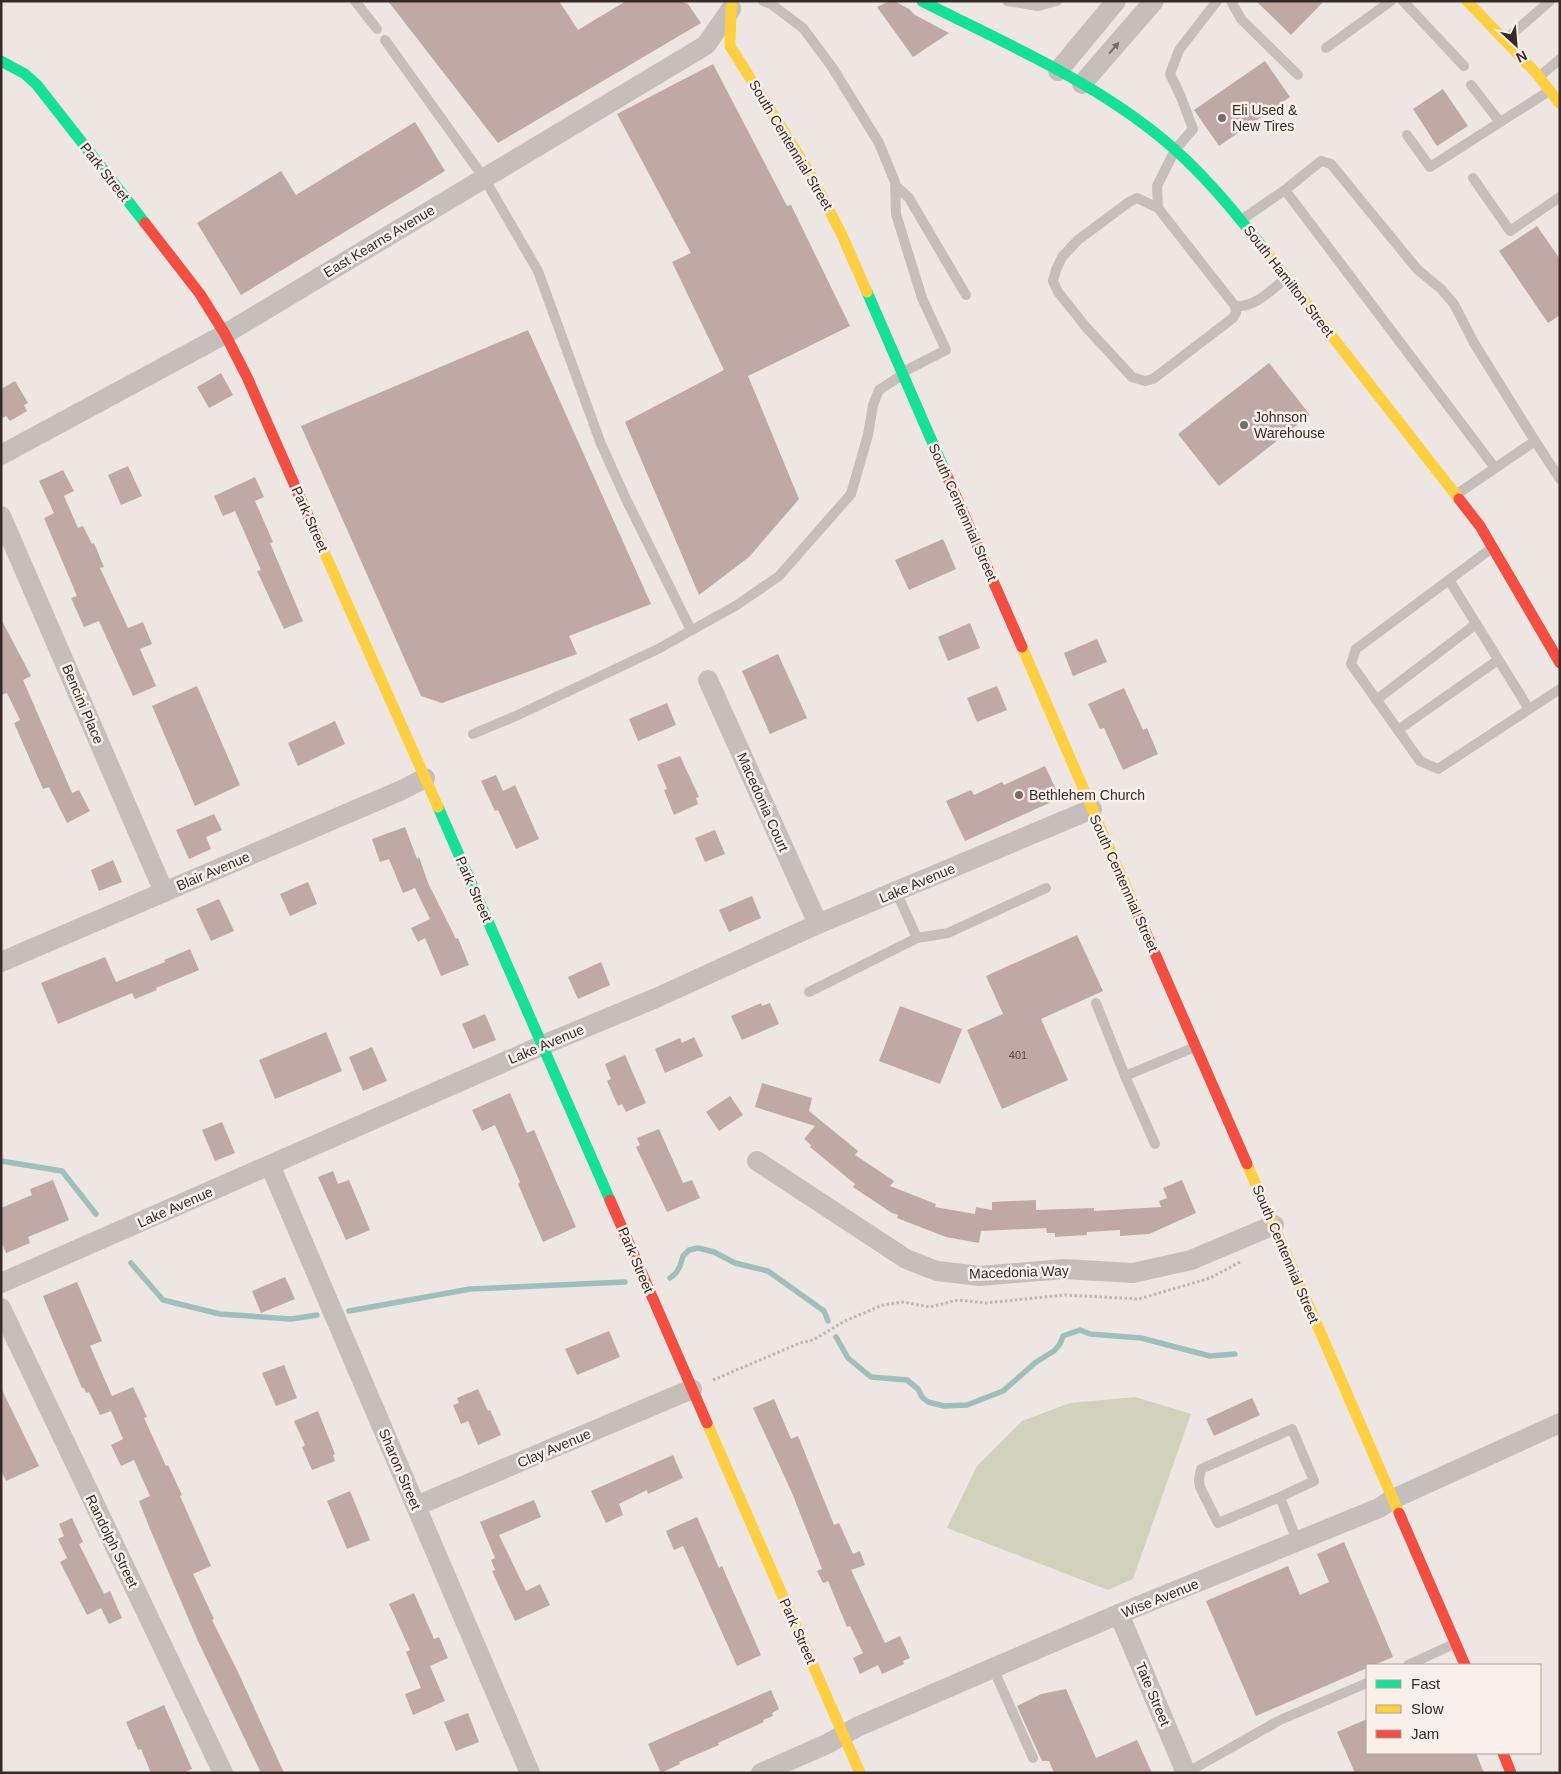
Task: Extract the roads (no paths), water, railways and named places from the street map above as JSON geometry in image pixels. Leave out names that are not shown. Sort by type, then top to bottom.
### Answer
[{"type":"street","points":[[1058,71],[1116,1]]},
{"type":"street","points":[[1082,84],[1154,1]]},
{"type":"street","points":[[1467,1],[1539,76],[1560,104]]},
{"type":"street","name":"South Hamilton Street","points":[[929,3],[1099,94],[1159,136],[1189,163],[1241,220],[1480,526],[1550,638],[1560,663]]},
{"type":"street","name":"East Kearns Avenue","points":[[1,455],[225,334],[706,45],[730,4]]},
{"type":"street","name":"South Centennial Street","points":[[730,4],[730,46],[799,154],[833,217],[1465,1664]]},
{"type":"street","name":"Park Street","points":[[1,61],[25,74],[37,85],[200,294],[225,334],[251,387],[543,1045],[860,1773]]},
{"type":"street","name":"Bencini Place","points":[[1,516],[164,892]]},
{"type":"street","name":"Macedonia Court","points":[[708,680],[818,924]]},
{"type":"street","name":"Blair Avenue","points":[[1,962],[402,790],[425,778]]},
{"type":"street","name":"Lake Avenue","points":[[1,1283],[543,1045],[656,998],[818,924],[1092,809]]},
{"type":"street","name":"Macedonia Way","points":[[757,1161],[906,1259],[937,1271],[980,1276],[1064,1268],[1133,1273],[1191,1260],[1274,1225]]},
{"type":"street","name":"Sharon Street","points":[[270,1165],[530,1773]]},
{"type":"street","name":"Randolph Street","points":[[1,1308],[223,1773]]},
{"type":"street","name":"Clay Avenue","points":[[416,1506],[692,1389]]},
{"type":"street","name":"Wise Avenue","points":[[761,1773],[827,1744],[857,1727],[993,1668],[1119,1614],[1379,1508],[1393,1499],[1560,1423]]},
{"type":"street","name":"Tate Street","points":[[1119,1614],[1186,1773]]},
{"type":"street","points":[[1503,1754],[1511,1773]]},
{"type":"lane","points":[[355,1],[377,29]]},
{"type":"lane","points":[[473,734],[518,715],[658,649],[737,605],[779,576],[851,494],[868,435],[873,405],[879,390],[902,373],[946,350],[922,298],[896,214],[895,182],[879,143],[832,67],[803,28],[771,4],[763,1]]},
{"type":"lane","points":[[1007,1],[1038,6],[1057,1]]},
{"type":"lane","points":[[1158,208],[1157,186],[1175,150],[1193,129],[1170,74],[1178,50],[1217,1]]},
{"type":"lane","points":[[1230,1],[1241,19],[1298,75]]},
{"type":"lane","points":[[1326,48],[1391,1]]},
{"type":"lane","points":[[1403,1],[1464,66]]},
{"type":"lane","points":[[1505,41],[1550,1]]},
{"type":"lane","points":[[385,40],[484,178],[538,271],[600,444],[691,630]]},
{"type":"lane","points":[[1539,76],[1560,59]]},
{"type":"lane","points":[[1471,85],[1500,122]]},
{"type":"lane","points":[[1407,135],[1430,167],[1549,90]]},
{"type":"lane","points":[[1241,220],[1285,190],[1321,161],[1331,164],[1418,269],[1441,289],[1454,304],[1474,343],[1560,479]]},
{"type":"lane","points":[[1473,178],[1510,231],[1560,197]]},
{"type":"lane","points":[[896,186],[909,198],[966,295]]},
{"type":"lane","points":[[1285,190],[1495,468]]},
{"type":"lane","points":[[1137,198],[1158,208],[1235,306],[1236,313],[1233,318],[1153,379],[1145,381],[1132,377],[1086,327],[1058,292],[1053,281],[1062,257],[1078,240],[1129,202],[1137,198]]},
{"type":"lane","points":[[1235,306],[1245,307],[1265,296],[1286,278]]},
{"type":"lane","points":[[1455,495],[1535,441]]},
{"type":"lane","points":[[1493,548],[1356,649],[1351,664],[1420,761],[1438,768],[1560,689]]},
{"type":"lane","points":[[1449,580],[1529,709]]},
{"type":"lane","points":[[1376,700],[1476,624]]},
{"type":"lane","points":[[1398,730],[1498,660]]},
{"type":"lane","points":[[810,992],[917,938],[948,933],[1046,888]]},
{"type":"lane","points":[[896,891],[917,938]]},
{"type":"lane","points":[[1096,1004],[1124,1076],[1155,1144]]},
{"type":"lane","points":[[1124,1076],[1196,1047]]},
{"type":"lane","points":[[1292,1429],[1314,1481],[1280,1497],[1218,1523],[1200,1487],[1201,1469],[1292,1429]]},
{"type":"lane","points":[[1280,1497],[1298,1541]]},
{"type":"lane","points":[[1410,1664],[1455,1643]]},
{"type":"lane","points":[[993,1668],[1032,1758]]},
{"type":"lane","points":[[1186,1773],[1280,1720],[1366,1683]]},
{"type":"waterway","points":[[1,1161],[62,1171],[96,1214]]},
{"type":"waterway","points":[[670,1278],[676,1273],[683,1256],[689,1250],[698,1248],[714,1252],[735,1263],[768,1271],[824,1311],[828,1321]]},
{"type":"waterway","points":[[131,1263],[163,1300],[220,1314],[291,1319],[317,1315]]},
{"type":"waterway","points":[[349,1311],[470,1289],[625,1282]]},
{"type":"waterway","points":[[836,1337],[848,1358],[871,1377],[907,1380],[918,1389],[922,1397],[928,1402],[944,1406],[967,1405],[1003,1391],[1036,1362],[1054,1351],[1060,1344],[1063,1336],[1080,1330],[1090,1334],[1141,1338],[1210,1356],[1235,1354]]},
{"type":"place","name":"Eli Used & New Tires","points":[[1222,118]]},
{"type":"place","name":"Johnson Warehouse","points":[[1244,425]]},
{"type":"place","name":"Bethlehem Church","points":[[1019,795]]}]
